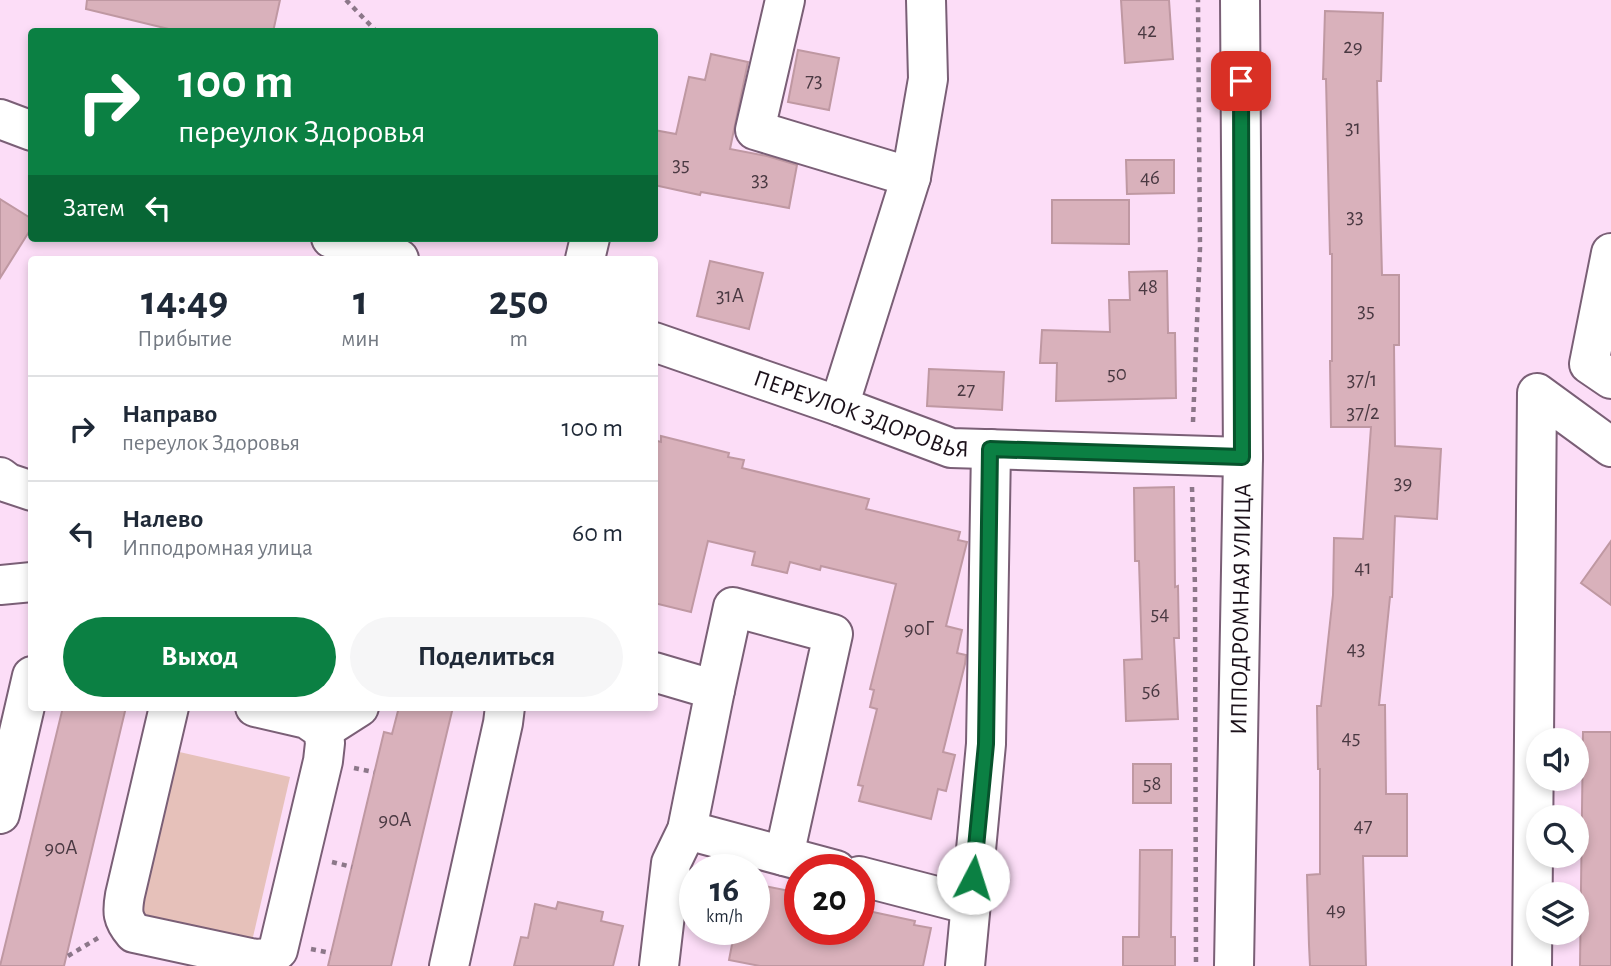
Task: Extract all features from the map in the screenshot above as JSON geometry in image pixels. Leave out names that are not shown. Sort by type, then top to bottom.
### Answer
[{"type":"street","points":[[785,0],[755,130],[911,177]]},
{"type":"street","points":[[839,406],[911,177],[928,79],[926,0]]},
{"type":"street","name":"ИППОДРОМНАЯ УЛИЦА","points":[[1234,966],[1242,457],[1240,0]]},
{"type":"street","points":[[0,119],[28,130]]},
{"type":"street","points":[[344,242],[389,256]]},
{"type":"street","points":[[1611,253],[1589,364],[1611,379]]},
{"type":"street","name":"ПЕРЕУЛОК ЗДОРОВЬЯ","points":[[658,343],[951,448],[1242,457]]},
{"type":"street","points":[[1532,966],[1537,393],[1611,447]]},
{"type":"street","points":[[965,966],[986,744],[990,449]]},
{"type":"street","points":[[0,477],[8,483],[28,490]]},
{"type":"street","points":[[0,585],[28,582]]},
{"type":"street","points":[[659,966],[671,863],[687,830],[733,607],[833,634],[784,854]]},
{"type":"street","points":[[658,673],[715,690]]},
{"type":"street","points":[[0,814],[28,693]]},
{"type":"street","points":[[168,711],[123,907],[125,922],[134,933],[177,954],[255,959],[269,958],[278,950],[325,743],[323,730],[307,719],[272,711]]},
{"type":"street","points":[[323,730],[353,711]]},
{"type":"street","points":[[449,966],[504,711]]},
{"type":"street","points":[[687,830],[784,856]]},
{"type":"street","points":[[875,880],[971,905]]},
{"type":"path","points":[[346,0],[373,28]]},
{"type":"shaded area","points":[[175,751],[290,777],[250,950],[135,924]]},
{"type":"building","points":[[87,0],[280,0],[274,28],[164,28],[86,9]]},
{"type":"building","points":[[1121,0],[1169,0],[1173,59],[1125,63]]},
{"type":"building","points":[[1325,11],[1383,13],[1381,81],[1377,81],[1382,275],[1399,275],[1399,345],[1394,345],[1395,446],[1441,449],[1437,519],[1395,516],[1392,597],[1379,705],[1385,705],[1386,794],[1407,794],[1407,856],[1363,856],[1366,966],[1310,966],[1309,945],[1307,875],[1320,874],[1317,706],[1321,706],[1333,595],[1334,538],[1363,539],[1371,427],[1331,427],[1332,254],[1326,79],[1323,79]]},
{"type":"building","points":[[798,50],[839,58],[829,110],[788,102]]},
{"type":"building","points":[[711,54],[748,62],[730,149],[797,165],[789,208],[658,186],[658,131],[676,134],[689,77],[705,80]]},
{"type":"building","points":[[1126,160],[1174,160],[1174,193],[1127,194]]},
{"type":"building","points":[[0,199],[28,216],[28,233],[0,278]]},
{"type":"building","points":[[1052,200],[1129,200],[1129,244],[1052,243]]},
{"type":"building","points":[[710,261],[763,273],[749,329],[697,316]]},
{"type":"building","points":[[1167,271],[1168,333],[1175,333],[1176,398],[1056,401],[1057,363],[1040,363],[1042,330],[1110,332],[1109,300],[1130,300],[1129,272]]},
{"type":"building","points":[[929,369],[1004,372],[1002,410],[927,406]]},
{"type":"building","points":[[661,436],[729,453],[728,457],[744,460],[742,468],[869,499],[866,509],[960,532],[958,540],[967,542],[946,626],[962,630],[957,653],[966,655],[943,752],[955,755],[946,791],[938,789],[931,819],[859,801],[863,786],[858,785],[877,709],[870,707],[874,690],[870,689],[896,584],[821,566],[820,570],[790,562],[787,573],[752,565],[755,552],[708,541],[691,612],[658,604],[658,441],[661,442]]},
{"type":"building","points":[[1174,487],[1175,587],[1178,586],[1179,638],[1174,638],[1178,719],[1126,721],[1124,660],[1142,659],[1139,561],[1135,561],[1134,488]]},
{"type":"building","points":[[1611,541],[1611,605],[1581,583]]},
{"type":"building","points":[[62,711],[125,711],[64,966],[0,966]]},
{"type":"building","points":[[398,711],[452,711],[391,966],[328,966],[384,732],[392,734]]},
{"type":"building","points":[[1589,732],[1611,732],[1611,966],[1580,966],[1580,945],[1589,945],[1589,882],[1581,882],[1581,868],[1589,868],[1589,805],[1582,805],[1582,791],[1589,791]]},
{"type":"building","points":[[1133,764],[1171,764],[1171,803],[1133,803]]},
{"type":"building","points":[[1140,850],[1172,850],[1171,937],[1175,937],[1175,966],[1123,966],[1123,937],[1139,937]]},
{"type":"building","points":[[770,887],[784,890],[784,945],[875,945],[875,912],[915,921],[914,925],[931,928],[923,966],[760,966],[729,960],[732,945],[770,945]]},
{"type":"building","points":[[558,902],[603,912],[601,921],[623,926],[613,966],[514,966],[521,937],[528,938],[535,904],[556,909]]},
{"type":"route","points":[[973,878],[986,744],[990,449],[1242,457],[1241,81]]}]
